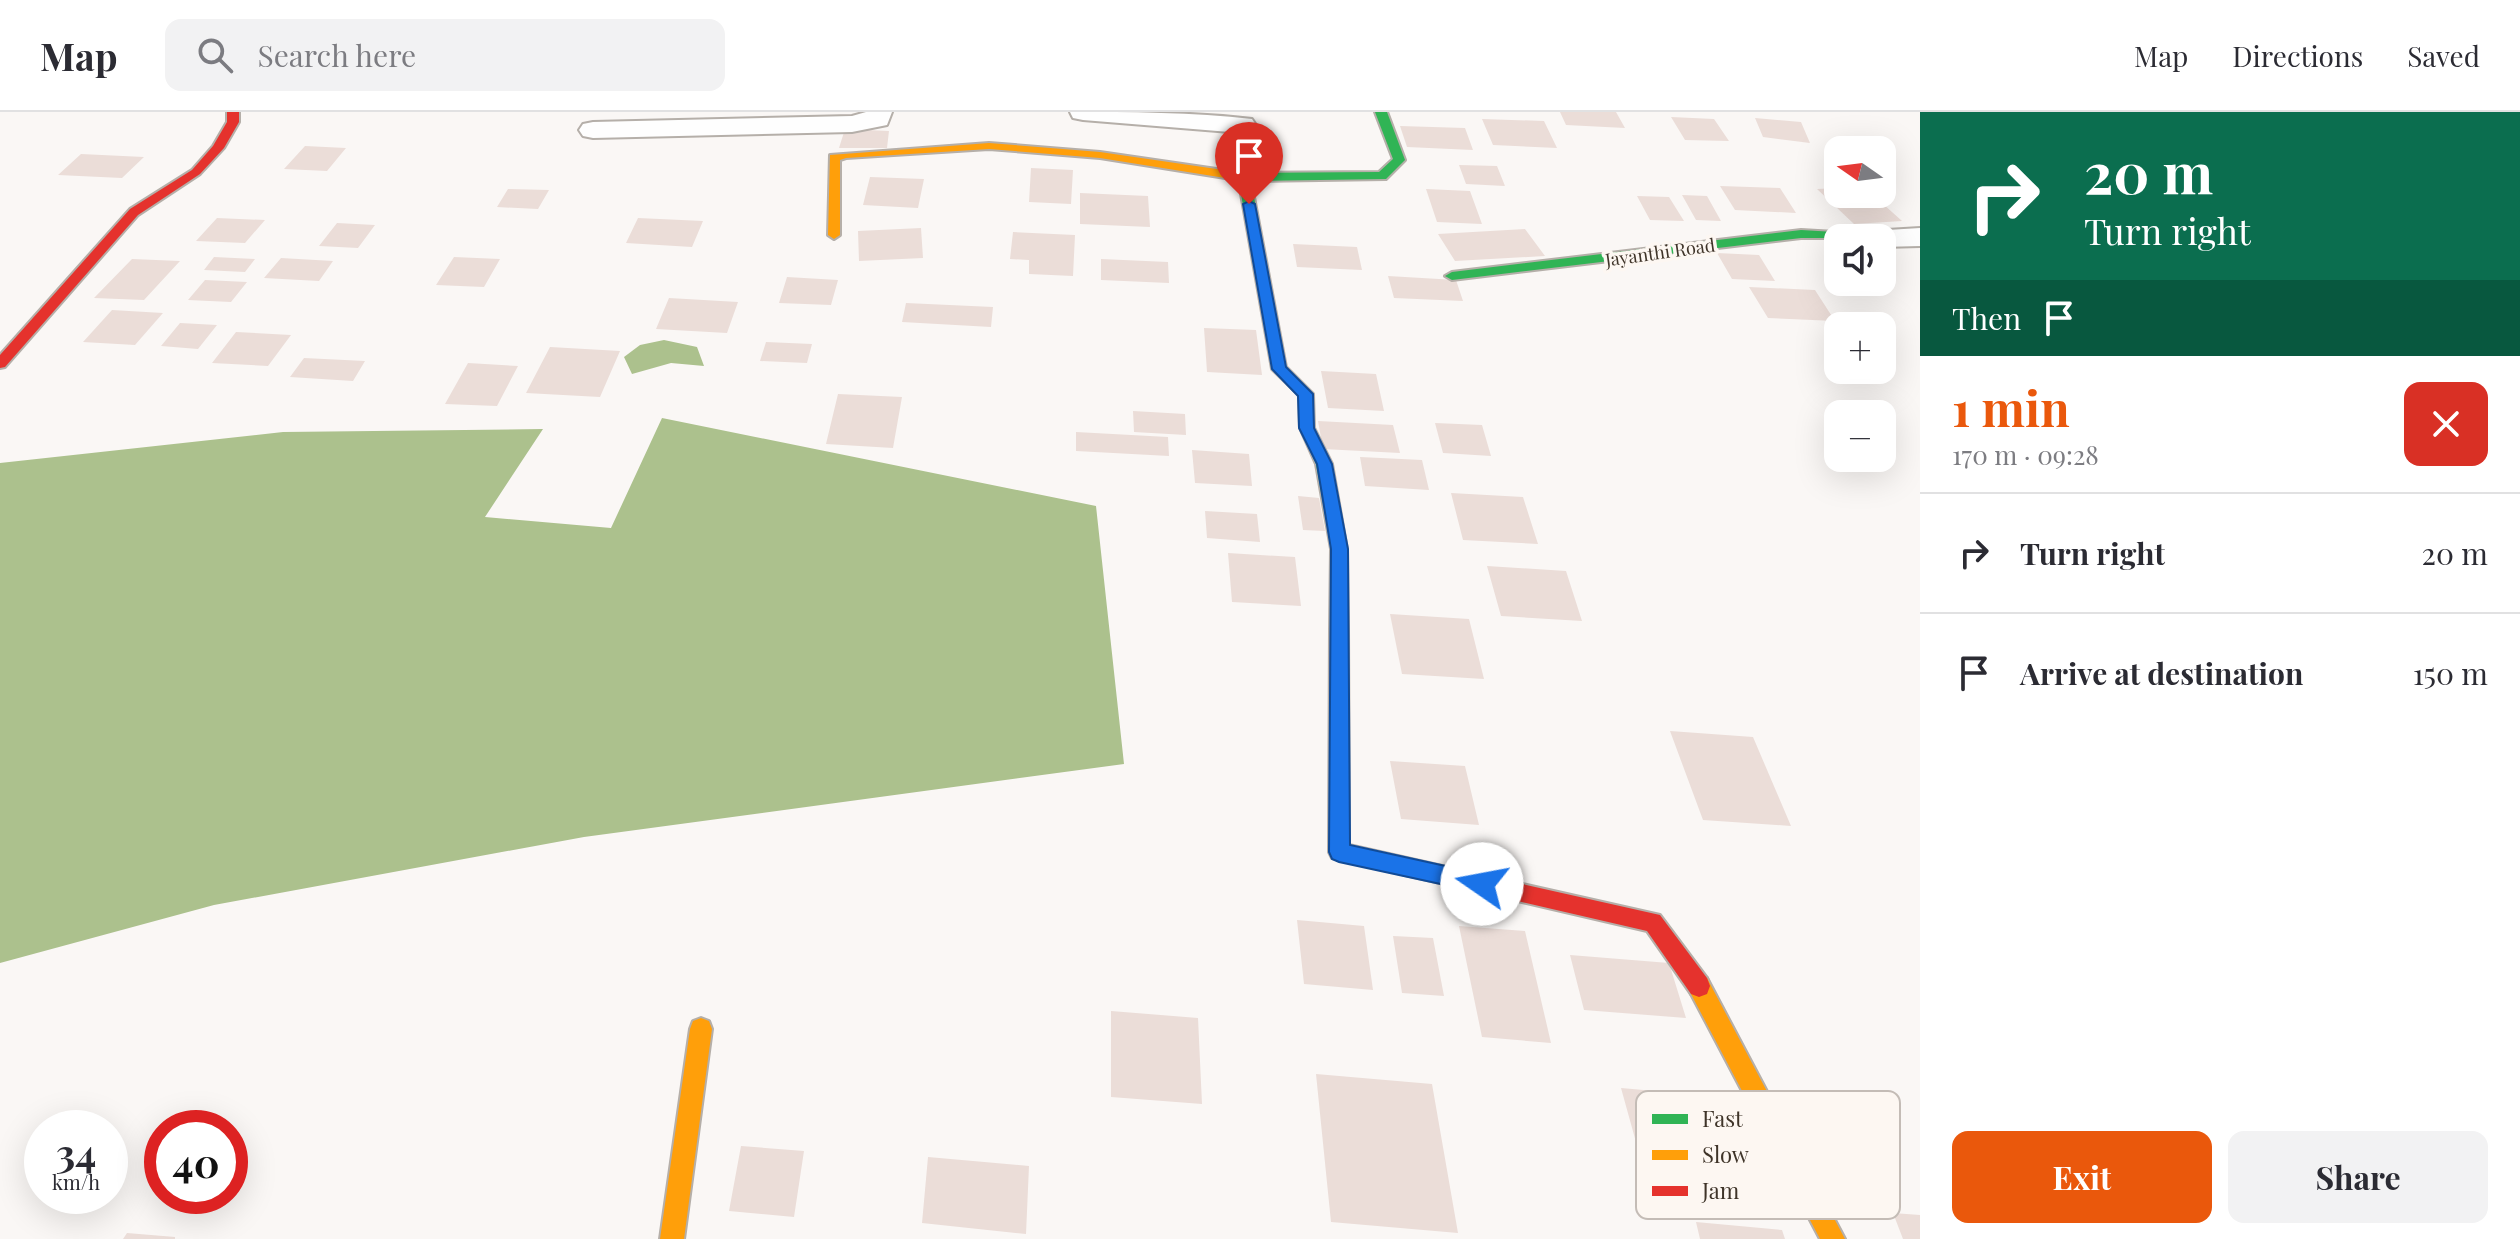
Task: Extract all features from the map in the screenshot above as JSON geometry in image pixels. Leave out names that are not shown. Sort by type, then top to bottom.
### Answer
[{"type":"street","points":[[0,364],[134,212],[196,172],[211,156],[233,122],[233,112]]},
{"type":"street","points":[[593,130],[852,124],[877,119],[879,112]]},
{"type":"street","points":[[1083,112],[1242,125]]},
{"type":"street","points":[[834,235],[834,157],[989,146],[1100,155],[1244,177],[1382,176],[1399,160],[1381,112]]},
{"type":"street","points":[[1244,177],[1279,369],[1306,394],[1307,428],[1324,464],[1339,549],[1339,852],[1653,922],[1708,999],[1756,1091]]},
{"type":"street","name":"Jayanthi Road","points":[[1452,276],[1666,252],[1754,238],[1824,235]]},
{"type":"street","points":[[1896,238],[1920,237]]},
{"type":"street","points":[[672,1239],[701,1029]]},
{"type":"street","points":[[1823,1219],[1833,1239]]},
{"type":"shaded area","points":[[664,340],[697,347],[704,366],[671,363],[632,374],[624,357],[640,345]]},
{"type":"shaded area","points":[[662,418],[1096,506],[1124,764],[584,837],[214,905],[0,963],[0,463],[283,432],[543,429],[485,517],[611,528]]},
{"type":"building","points":[[1560,112],[1616,112],[1625,128],[1566,125]]},
{"type":"building","points":[[1671,117],[1714,119],[1729,141],[1685,140]]},
{"type":"building","points":[[1755,118],[1801,122],[1810,143],[1763,137]]},
{"type":"building","points":[[1482,119],[1544,121],[1557,148],[1493,145]]},
{"type":"building","points":[[1400,126],[1465,128],[1473,150],[1407,147]]},
{"type":"building","points":[[845,129],[889,131],[887,148],[839,148]]},
{"type":"building","points":[[305,146],[346,148],[327,171],[284,169]]},
{"type":"building","points":[[81,154],[144,157],[122,178],[58,175]]},
{"type":"building","points":[[1459,165],[1497,166],[1505,186],[1466,184]]},
{"type":"building","points":[[1031,168],[1073,170],[1071,204],[1029,202]]},
{"type":"building","points":[[870,177],[924,179],[918,208],[863,205]]},
{"type":"building","points":[[1720,186],[1780,188],[1796,213],[1735,210]]},
{"type":"building","points":[[508,189],[549,190],[538,209],[497,207]]},
{"type":"building","points":[[1426,189],[1470,191],[1482,224],[1437,222]]},
{"type":"building","points":[[1080,193],[1148,196],[1150,227],[1080,224]]},
{"type":"building","points":[[1682,195],[1707,196],[1721,221],[1696,220]]},
{"type":"building","points":[[1637,196],[1669,197],[1684,221],[1650,220]]},
{"type":"building","points":[[1837,208],[1888,208],[1902,221],[1854,224]]},
{"type":"building","points":[[217,218],[265,220],[245,243],[196,241]]},
{"type":"building","points":[[638,218],[703,221],[692,247],[626,243]]},
{"type":"building","points":[[337,223],[375,225],[358,248],[319,246]]},
{"type":"building","points":[[921,228],[923,258],[859,261],[858,231]]},
{"type":"building","points":[[1525,229],[1545,256],[1455,261],[1438,234]]},
{"type":"building","points":[[1013,232],[1075,235],[1073,276],[1029,274],[1029,260],[1010,259]]},
{"type":"building","points":[[1293,244],[1357,247],[1362,270],[1297,267]]},
{"type":"building","points":[[1717,253],[1759,255],[1775,281],[1732,279]]},
{"type":"building","points":[[214,257],[255,259],[245,272],[204,270]]},
{"type":"building","points":[[454,257],[500,259],[484,287],[436,285]]},
{"type":"building","points":[[281,258],[333,261],[319,281],[264,278]]},
{"type":"building","points":[[132,259],[180,261],[144,300],[94,298]]},
{"type":"building","points":[[1101,259],[1168,262],[1169,283],[1101,280]]},
{"type":"building","points":[[1388,276],[1456,280],[1463,301],[1394,298]]},
{"type":"building","points":[[787,277],[838,280],[831,305],[779,303]]},
{"type":"building","points":[[205,280],[247,282],[231,302],[188,300]]},
{"type":"building","points":[[1749,287],[1815,290],[1829,312],[1824,312],[1824,321],[1768,318]]},
{"type":"building","points":[[669,298],[738,302],[727,333],[656,329]]},
{"type":"building","points":[[906,303],[993,307],[991,327],[902,322]]},
{"type":"building","points":[[112,310],[163,313],[135,345],[83,342]]},
{"type":"building","points":[[180,323],[217,325],[198,349],[161,346]]},
{"type":"building","points":[[1204,328],[1256,330],[1262,375],[1207,372]]},
{"type":"building","points":[[236,332],[291,335],[268,366],[212,363]]},
{"type":"building","points":[[766,342],[812,344],[807,363],[760,361]]},
{"type":"building","points":[[550,347],[620,351],[600,397],[526,393]]},
{"type":"building","points":[[304,358],[365,361],[353,381],[290,377]]},
{"type":"building","points":[[468,363],[518,366],[497,406],[445,404]]},
{"type":"building","points":[[1321,371],[1376,374],[1384,411],[1328,408]]},
{"type":"building","points":[[838,394],[902,397],[893,448],[826,444]]},
{"type":"building","points":[[1133,411],[1185,414],[1186,435],[1134,432]]},
{"type":"building","points":[[1318,421],[1393,425],[1400,453],[1323,449]]},
{"type":"building","points":[[1435,423],[1482,425],[1491,456],[1443,453]]},
{"type":"building","points":[[1076,432],[1168,437],[1169,456],[1076,451]]},
{"type":"building","points":[[1192,450],[1249,454],[1252,486],[1195,483]]},
{"type":"building","points":[[1360,457],[1422,460],[1429,490],[1365,486]]},
{"type":"building","points":[[1451,493],[1523,497],[1538,544],[1463,540]]},
{"type":"building","points":[[1298,496],[1319,498],[1325,531],[1303,530]]},
{"type":"building","points":[[1205,511],[1257,514],[1260,542],[1207,538]]},
{"type":"building","points":[[1228,553],[1295,557],[1301,606],[1232,602]]},
{"type":"building","points":[[1487,566],[1566,571],[1582,621],[1501,616]]},
{"type":"building","points":[[1390,614],[1469,619],[1484,679],[1402,674]]},
{"type":"building","points":[[1670,731],[1753,737],[1791,826],[1703,820]]},
{"type":"building","points":[[1390,761],[1465,766],[1479,825],[1401,819]]},
{"type":"building","points":[[1297,920],[1364,926],[1373,990],[1304,984]]},
{"type":"building","points":[[1459,926],[1525,931],[1551,1043],[1482,1037]]},
{"type":"building","points":[[1393,936],[1433,938],[1444,996],[1402,993]]},
{"type":"building","points":[[1570,955],[1669,963],[1686,1018],[1584,1010]]},
{"type":"building","points":[[1111,1011],[1198,1018],[1202,1104],[1111,1097]]},
{"type":"building","points":[[1316,1074],[1432,1084],[1458,1233],[1331,1222]]},
{"type":"building","points":[[1621,1088],[1655,1091],[1636,1091],[1636,1142]]},
{"type":"building","points":[[741,1146],[804,1151],[794,1217],[729,1211]]},
{"type":"building","points":[[928,1157],[1029,1166],[1026,1234],[922,1223]]},
{"type":"building","points":[[1900,1214],[1920,1215],[1920,1239],[1903,1239],[1895,1219],[1900,1219]]},
{"type":"building","points":[[1696,1222],[1782,1230],[1785,1239],[1700,1239]]},
{"type":"building","points":[[127,1233],[175,1237],[175,1239],[123,1239]]},
{"type":"traffic: fast","points":[[1339,630],[1339,549],[1324,464],[1307,428],[1306,394],[1279,369],[1244,177],[1382,176],[1399,160],[1381,112]]},
{"type":"traffic: fast","points":[[1452,276],[1801,234],[1824,235]]},
{"type":"traffic: slow","points":[[834,235],[834,157],[846,155],[989,146],[1100,155],[1244,177]]},
{"type":"traffic: slow","points":[[1699,986],[1755,1091]]},
{"type":"traffic: slow","points":[[672,1239],[701,1029]]},
{"type":"traffic: slow","points":[[1822,1219],[1833,1239]]},
{"type":"traffic: jam","points":[[0,364],[134,212],[196,172],[218,148],[233,122],[233,112]]},
{"type":"traffic: jam","points":[[1339,630],[1339,852],[1653,922],[1699,986]]},
{"type":"route","points":[[1249,204],[1279,369],[1306,394],[1307,428],[1324,464],[1339,549],[1339,852],[1482,884]]}]
